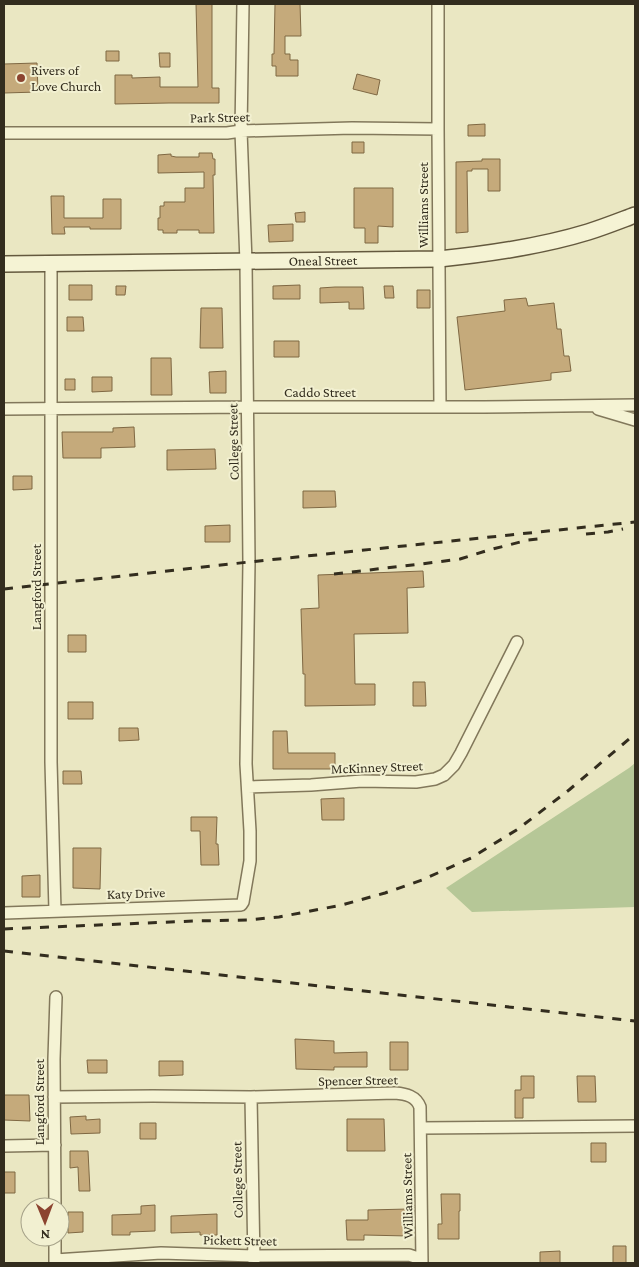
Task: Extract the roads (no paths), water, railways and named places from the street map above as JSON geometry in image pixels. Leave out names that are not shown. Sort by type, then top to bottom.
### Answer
[{"type":"street","name":"College Street","points":[[243,4],[241,131],[246,262],[249,562],[246,764],[250,861],[248,879]]},
{"type":"street","name":"Williams Street","points":[[438,4],[440,406]]},
{"type":"street","name":"Park Street","points":[[4,133],[227,133],[352,128],[438,128]]},
{"type":"street","name":"Oneal Street","points":[[4,264],[439,259],[475,255],[554,241],[589,232],[635,215]]},
{"type":"street","name":"Langford Street","points":[[51,263],[52,762],[55,911]]},
{"type":"street","points":[[584,405],[635,420]]},
{"type":"street","name":"Caddo Street","points":[[4,410],[635,405]]},
{"type":"street","name":"McKinney Street","points":[[248,787],[362,781],[416,782],[435,779],[444,775],[454,765],[461,753],[517,642]]},
{"type":"street","name":"Katy Drive","points":[[4,913],[241,905],[244,902],[248,879]]},
{"type":"street","name":"Langford Street","points":[[55,1197],[54,1059],[56,997]]},
{"type":"street","name":"Spencer Street","points":[[54,1097],[251,1097],[395,1093],[411,1096],[418,1101],[421,1128]]},
{"type":"street","name":"College Street","points":[[251,1097],[254,1260]]},
{"type":"street","points":[[421,1128],[635,1126]]},
{"type":"street","name":"Williams Street","points":[[421,1128],[422,1263]]},
{"type":"street","points":[[4,1146],[55,1145]]},
{"type":"street","points":[[55,1247],[55,1261]]},
{"type":"street","name":"Pickett Street","points":[[55,1261],[161,1253],[254,1260],[409,1256],[418,1258],[422,1263]]},
{"type":"railway","points":[[4,589],[635,522]]},
{"type":"railway","points":[[586,534],[623,529]]},
{"type":"railway","points":[[334,574],[460,559],[489,550],[538,539]]},
{"type":"railway","points":[[4,929],[247,920],[279,917],[342,905],[385,893],[422,880],[471,858],[518,829],[569,790],[635,734]]},
{"type":"railway","points":[[4,951],[635,1021]]},
{"type":"place","name":"Rivers of Love Church","points":[[21,78]]}]
